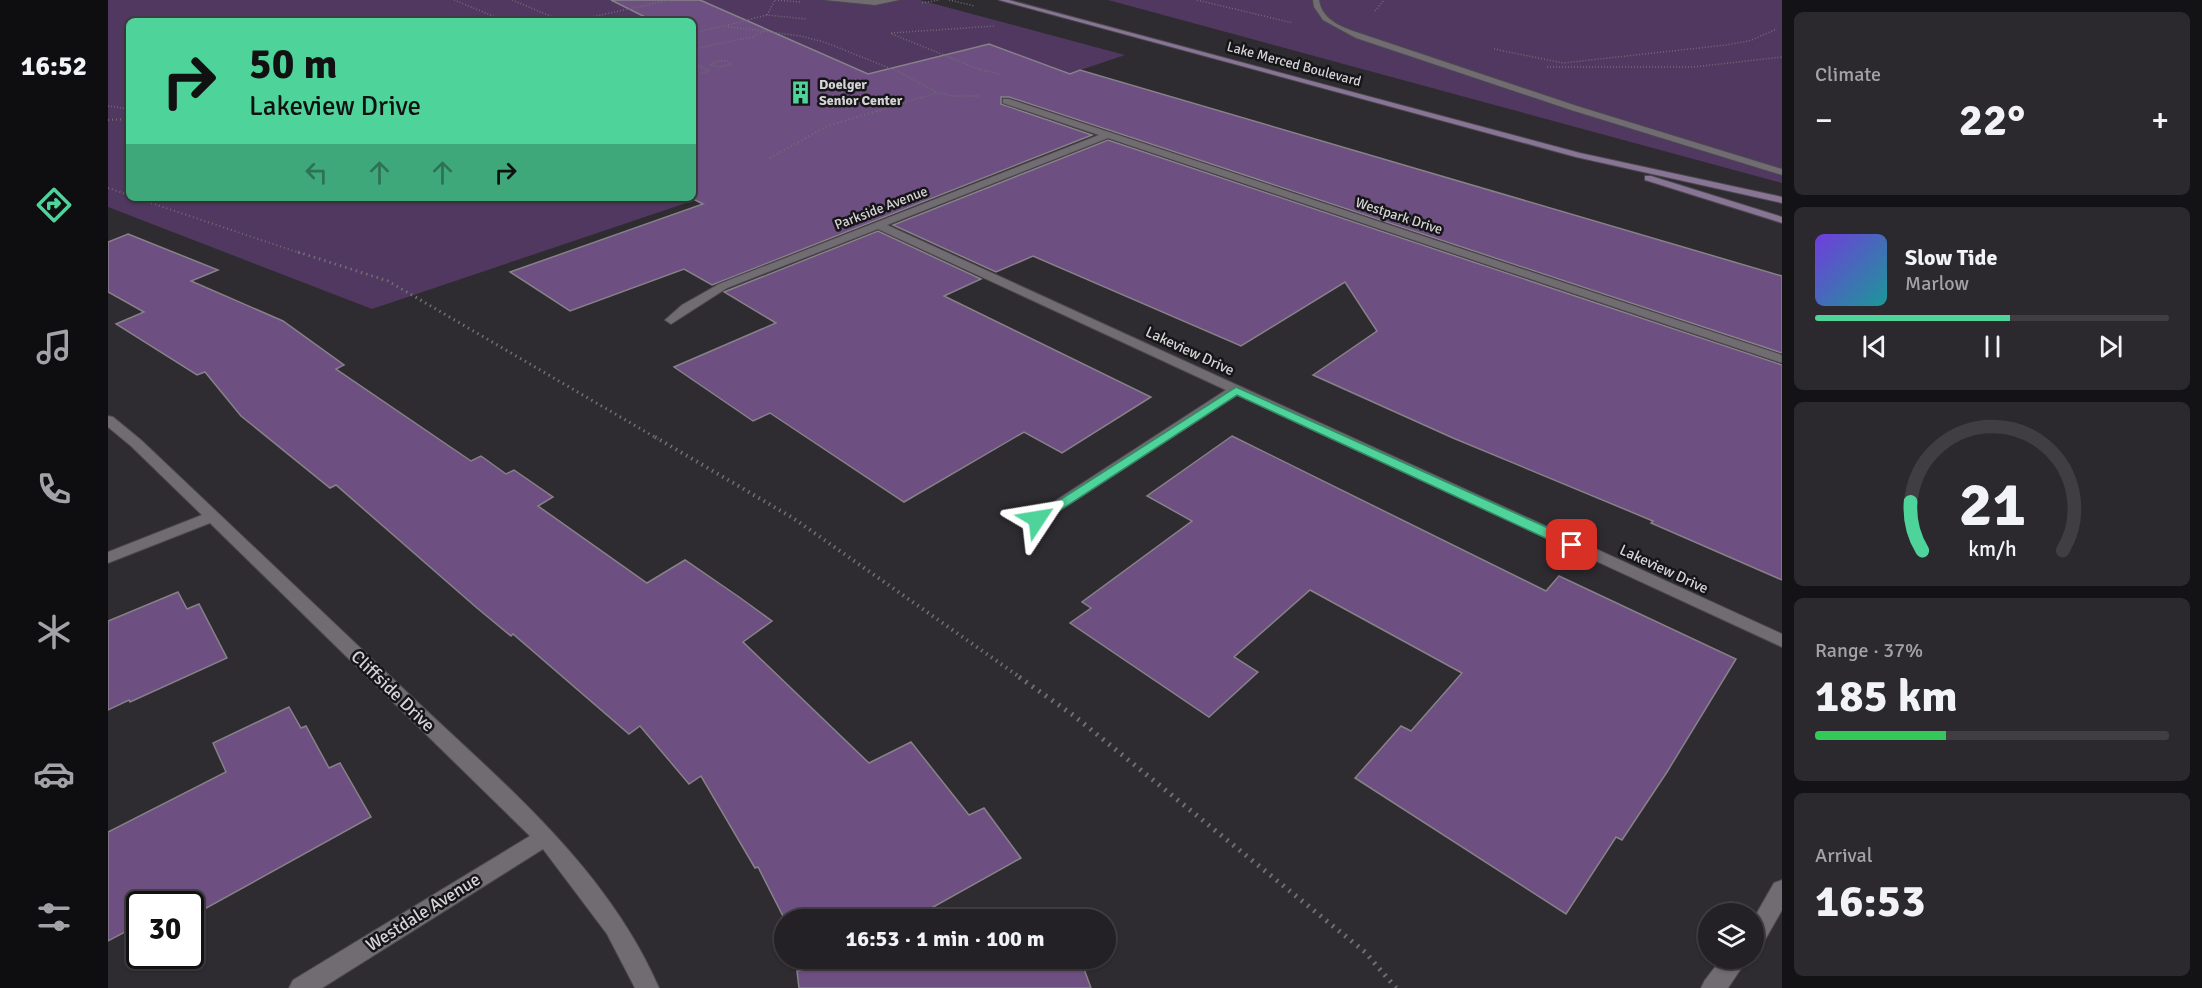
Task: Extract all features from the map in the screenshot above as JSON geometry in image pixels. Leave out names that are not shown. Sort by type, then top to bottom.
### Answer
[{"type":"main road","name":"Lake Merced Boulevard","points":[[1002,0],[1579,154],[1782,200]]},
{"type":"main road","name":"Lake Merced Boulevard","points":[[1579,154],[1697,195],[1782,220]]},
{"type":"street","points":[[828,0],[875,3],[896,0]]},
{"type":"street","points":[[1316,0],[1315,5],[1327,20],[1359,36],[1574,108],[1782,172]]},
{"type":"street","name":"Westpark Drive","points":[[1006,101],[1782,359]]},
{"type":"street","name":"Parkside Avenue","points":[[671,320],[694,302],[723,286],[1107,135]]},
{"type":"street","name":"Lakeview Drive","points":[[878,225],[1782,641]]},
{"type":"street","points":[[1037,519],[1236,390]]},
{"type":"street","name":"Cliffside Drive","points":[[108,420],[136,443],[545,837],[598,902],[637,961],[647,988]]},
{"type":"street","points":[[108,558],[212,517]]},
{"type":"street","name":"Westdale Avenue","points":[[301,988],[545,837]]},
{"type":"street","points":[[1764,921],[1782,890]]},
{"type":"street","points":[[1713,988],[1728,969]]},
{"type":"path","points":[[454,0],[498,18]]},
{"type":"path","points":[[512,0],[555,18]]},
{"type":"path","points":[[587,18],[670,0]]},
{"type":"path","points":[[767,15],[776,0]]},
{"type":"path","points":[[1373,18],[1384,0]]},
{"type":"path","points":[[696,32],[749,21]]},
{"type":"path","points":[[723,26],[766,31],[827,43],[924,84],[937,92],[827,126],[770,158]]},
{"type":"path","points":[[891,33],[1001,26]]},
{"type":"path","points":[[891,33],[896,28]]},
{"type":"path","points":[[1486,47],[1563,63],[1726,45],[1758,38],[1777,29]]},
{"type":"path","points":[[696,49],[752,37],[766,31]]},
{"type":"path","points":[[891,33],[981,70],[1004,76]]},
{"type":"path","points":[[713,67],[710,64],[718,61],[730,62],[728,66]]},
{"type":"path","points":[[1563,63],[1564,68]]},
{"type":"path","points":[[696,64],[709,71],[696,75]]},
{"type":"path","points":[[703,68],[736,67]]},
{"type":"path","points":[[108,106],[126,109]]},
{"type":"path","points":[[108,120],[126,119]]},
{"type":"path","points":[[108,188],[126,194]]},
{"type":"path","points":[[144,201],[388,281],[793,518],[1073,715],[1365,952],[1396,988]]},
{"type":"shaded area","points":[[108,0],[920,0],[1125,55],[696,200],[696,18],[126,18],[126,201],[692,201],[372,309],[108,207]]},
{"type":"shaded area","points":[[1108,0],[1782,0],[1782,183]]},
{"type":"building","points":[[611,0],[700,0],[868,74],[989,44],[1070,74],[1080,70],[1782,276],[1782,353],[1009,97],[1001,97],[1001,104],[1092,135],[712,285],[684,269],[570,311],[510,272],[703,204],[696,200],[696,18],[647,18]]},
{"type":"building","points":[[1108,140],[1782,365],[1782,580],[1651,523],[1653,521],[1453,438],[1313,375],[1377,331],[1345,282],[1241,346],[1033,256],[996,272],[893,225]]},
{"type":"building","points":[[878,231],[981,279],[944,296],[1151,397],[1062,453],[1024,432],[904,502],[770,413],[753,421],[674,367],[776,323],[724,292]]},
{"type":"building","points":[[128,234],[218,270],[191,281],[283,321],[344,365],[336,369],[471,461],[481,456],[506,474],[514,470],[553,497],[538,506],[647,583],[685,560],[772,621],[743,642],[869,763],[911,742],[969,815],[984,808],[1021,858],[930,909],[779,909],[758,867],[755,868],[701,776],[689,784],[640,726],[629,734],[513,634],[511,636],[477,608],[336,485],[330,488],[241,416],[205,372],[197,375],[116,324],[144,312],[108,292],[108,242]]},
{"type":"building","points":[[1232,436],[1546,591],[1559,576],[1736,659],[1667,772],[1622,840],[1616,837],[1566,914],[1355,778],[1401,726],[1411,731],[1462,673],[1310,590],[1234,657],[1258,672],[1209,717],[1070,623],[1091,608],[1082,602],[1192,521],[1147,496]]},
{"type":"building","points":[[178,592],[187,609],[199,604],[227,658],[108,710],[108,621]]},
{"type":"building","points":[[289,707],[301,728],[306,726],[329,768],[340,763],[371,817],[204,909],[204,891],[126,891],[126,931],[108,941],[108,832],[226,772],[213,743]]},
{"type":"building","points":[[806,969],[1084,969],[1091,988],[799,988],[797,971]]},
{"type":"place","name":"Doelger Senior Center","points":[[801,92]]},
{"type":"route","points":[[1037,519],[1236,390],[1572,545]]}]
